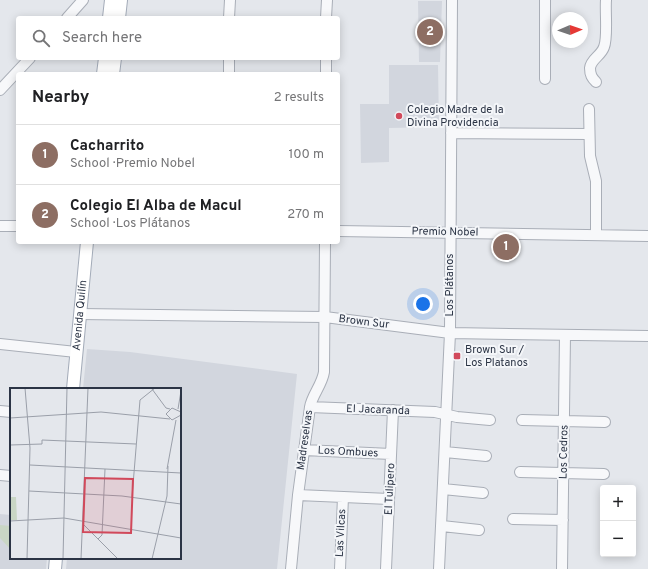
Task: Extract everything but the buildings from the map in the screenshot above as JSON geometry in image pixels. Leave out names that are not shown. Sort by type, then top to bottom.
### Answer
[{"type":"main road","points":[[109,16],[110,0]]},
{"type":"main road","points":[[119,16],[121,0]]},
{"type":"main road","points":[[103,72],[105,60]]},
{"type":"main road","points":[[113,72],[115,60]]},
{"type":"main road","name":"Avenida Quilín","points":[[73,388],[87,244]]},
{"type":"main road","points":[[55,569],[56,559]]},
{"type":"street","points":[[69,16],[83,0]]},
{"type":"street","points":[[230,0],[230,16]]},
{"type":"street","points":[[326,0],[326,16]]},
{"type":"street","name":"Los Plátanos","points":[[439,569],[450,333],[452,0]]},
{"type":"street","points":[[545,0],[545,79]]},
{"type":"street","points":[[596,82],[590,71],[594,60],[604,48],[606,0]]},
{"type":"street","points":[[17,72],[28,60]]},
{"type":"street","points":[[229,60],[229,72]]},
{"type":"street","points":[[326,60],[326,72]]},
{"type":"street","points":[[0,90],[16,73]]},
{"type":"street","points":[[589,109],[590,156],[596,181],[596,235]]},
{"type":"street","points":[[451,132],[589,134]]},
{"type":"street","points":[[0,226],[16,226]]},
{"type":"street","name":"Premio Nobel","points":[[340,231],[648,236]]},
{"type":"street","name":"Madreselvas","points":[[291,569],[298,495],[310,408],[312,398],[324,375],[325,244]]},
{"type":"street","name":"Brown Sur","points":[[80,314],[325,317],[450,333],[648,336]]},
{"type":"street","name":"Los Cedros","points":[[562,569],[565,335]]},
{"type":"street","points":[[0,344],[76,352]]},
{"type":"street","name":"El Jacaranda","points":[[310,408],[394,410],[447,414],[457,417],[490,420]]},
{"type":"street","name":"El Tulipero","points":[[386,569],[394,410]]},
{"type":"street","points":[[0,411],[10,412]]},
{"type":"street","points":[[522,420],[605,422]]},
{"type":"street","name":"Los Ombues","points":[[304,450],[391,454]]},
{"type":"street","points":[[445,452],[486,456]]},
{"type":"street","points":[[520,472],[604,474]]},
{"type":"street","points":[[0,475],[10,476]]},
{"type":"street","points":[[443,489],[483,493]]},
{"type":"street","points":[[298,495],[389,499]]},
{"type":"street","name":"Las Vilcas","points":[[340,569],[343,497]]},
{"type":"street","points":[[513,519],[563,520]]},
{"type":"street","points":[[442,526],[479,530]]},
{"type":"shaded area","points":[[418,1],[442,1],[440,62],[419,62]]},
{"type":"shaded area","name":"Colegio Madre de la Divina Providencia","points":[[389,65],[438,65],[439,127],[389,128],[389,162],[361,163],[360,104],[389,104]]},
{"type":"shaded area","points":[[87,349],[130,352],[297,374],[277,569],[66,569],[67,559],[181,559],[181,388],[83,388]]},
{"type":"shaded area","points":[[0,514],[10,515],[10,559],[47,559],[46,569],[0,569]]},
{"type":"green space","points":[[0,525],[10,526],[10,549],[0,538]]},
{"type":"place","name":"Colegio El Alba de Macul","points":[[430,32]]},
{"type":"place","name":"Colegio Madre de la Divina Providencia","points":[[399,116]]},
{"type":"place","name":"Cacharrito","points":[[506,247]]},
{"type":"place","name":"Brown Sur / Los Platanos","points":[[457,356]]}]
